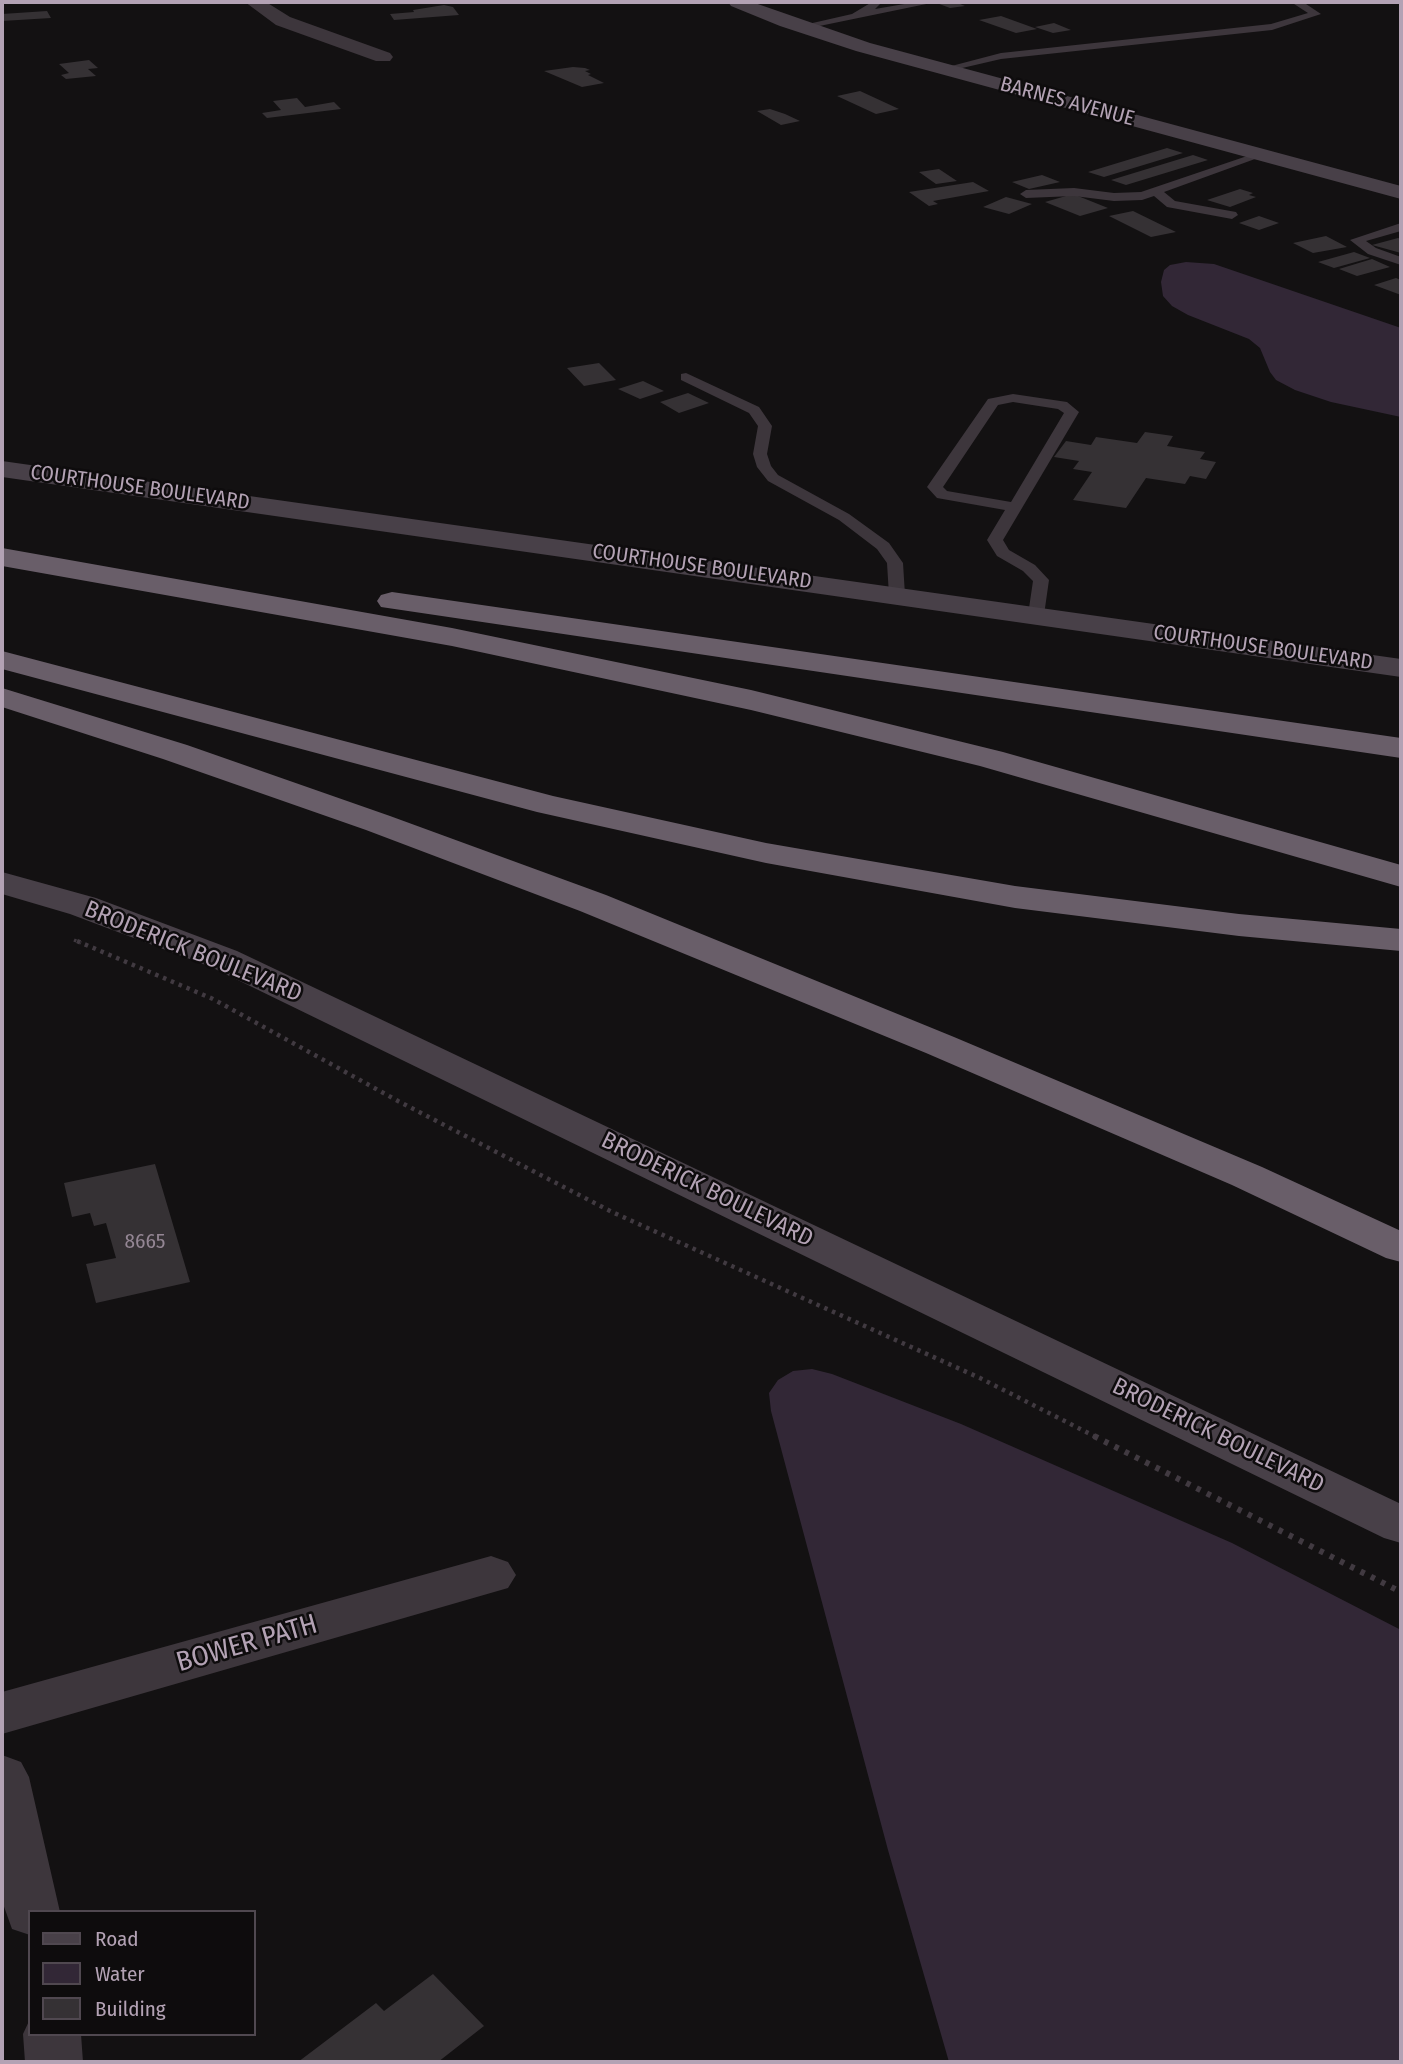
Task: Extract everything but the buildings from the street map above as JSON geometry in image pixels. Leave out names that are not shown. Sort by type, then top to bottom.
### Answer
[{"type":"highway","points":[[2,546],[1401,748]]},
{"type":"highway","points":[[2,557],[452,638],[764,703],[991,759],[1401,876]]},
{"type":"highway","points":[[2,660],[549,805],[766,853],[1015,897],[1240,925],[1401,940]]},
{"type":"highway","points":[[2,697],[175,752],[378,823],[593,903],[966,1056],[1247,1176],[1401,1248]]},
{"type":"street","points":[[254,2],[283,21],[383,57]]},
{"type":"street","name":"BARNES AVENUE","points":[[737,2],[800,27],[945,69],[1401,193]]},
{"type":"street","name":"COURTHOUSE BOULEVARD","points":[[2,469],[1401,668]]},
{"type":"street","name":"BRODERICK BOULEVARD","points":[[2,883],[83,906],[224,959],[1401,1525]]},
{"type":"street","name":"BOWER PATH","points":[[2,1713],[491,1575]]},
{"type":"street","points":[[2,1777],[32,1910]]},
{"type":"street","points":[[52,2036],[54,2062]]},
{"type":"lane","points":[[855,16],[869,10],[877,2]]},
{"type":"lane","points":[[800,27],[931,2]]},
{"type":"lane","points":[[945,69],[1000,55],[1272,27],[1316,15],[1296,2]]},
{"type":"lane","points":[[1131,198],[1157,192],[1260,155]]},
{"type":"lane","points":[[1026,194],[1074,192],[1131,198],[1232,215]]},
{"type":"lane","points":[[1157,192],[1171,204]]},
{"type":"lane","points":[[1401,228],[1356,240],[1372,251],[1401,261]]},
{"type":"lane","points":[[686,377],[754,410],[765,426],[760,454],[764,467],[774,478],[844,517],[883,546],[895,563],[897,595]]},
{"type":"lane","points":[[1015,508],[942,495],[935,487],[993,402],[1013,398],[1062,405],[1072,412],[1015,508],[995,540],[1003,553],[1029,568],[1041,580],[1036,615]]},
{"type":"path","points":[[63,935],[213,999],[398,1101],[612,1212],[980,1378],[1401,1592]]},
{"type":"water","points":[[1186,262],[1214,264],[1401,328],[1401,417],[1331,402],[1295,390],[1276,380],[1260,348],[1249,339],[1172,306],[1163,296],[1161,282],[1164,270],[1170,265]]},
{"type":"water","points":[[812,1369],[832,1374],[961,1424],[1232,1543],[1401,1630],[1401,2062],[949,2062],[888,1850],[771,1411],[769,1393],[778,1380],[793,1371]]}]
